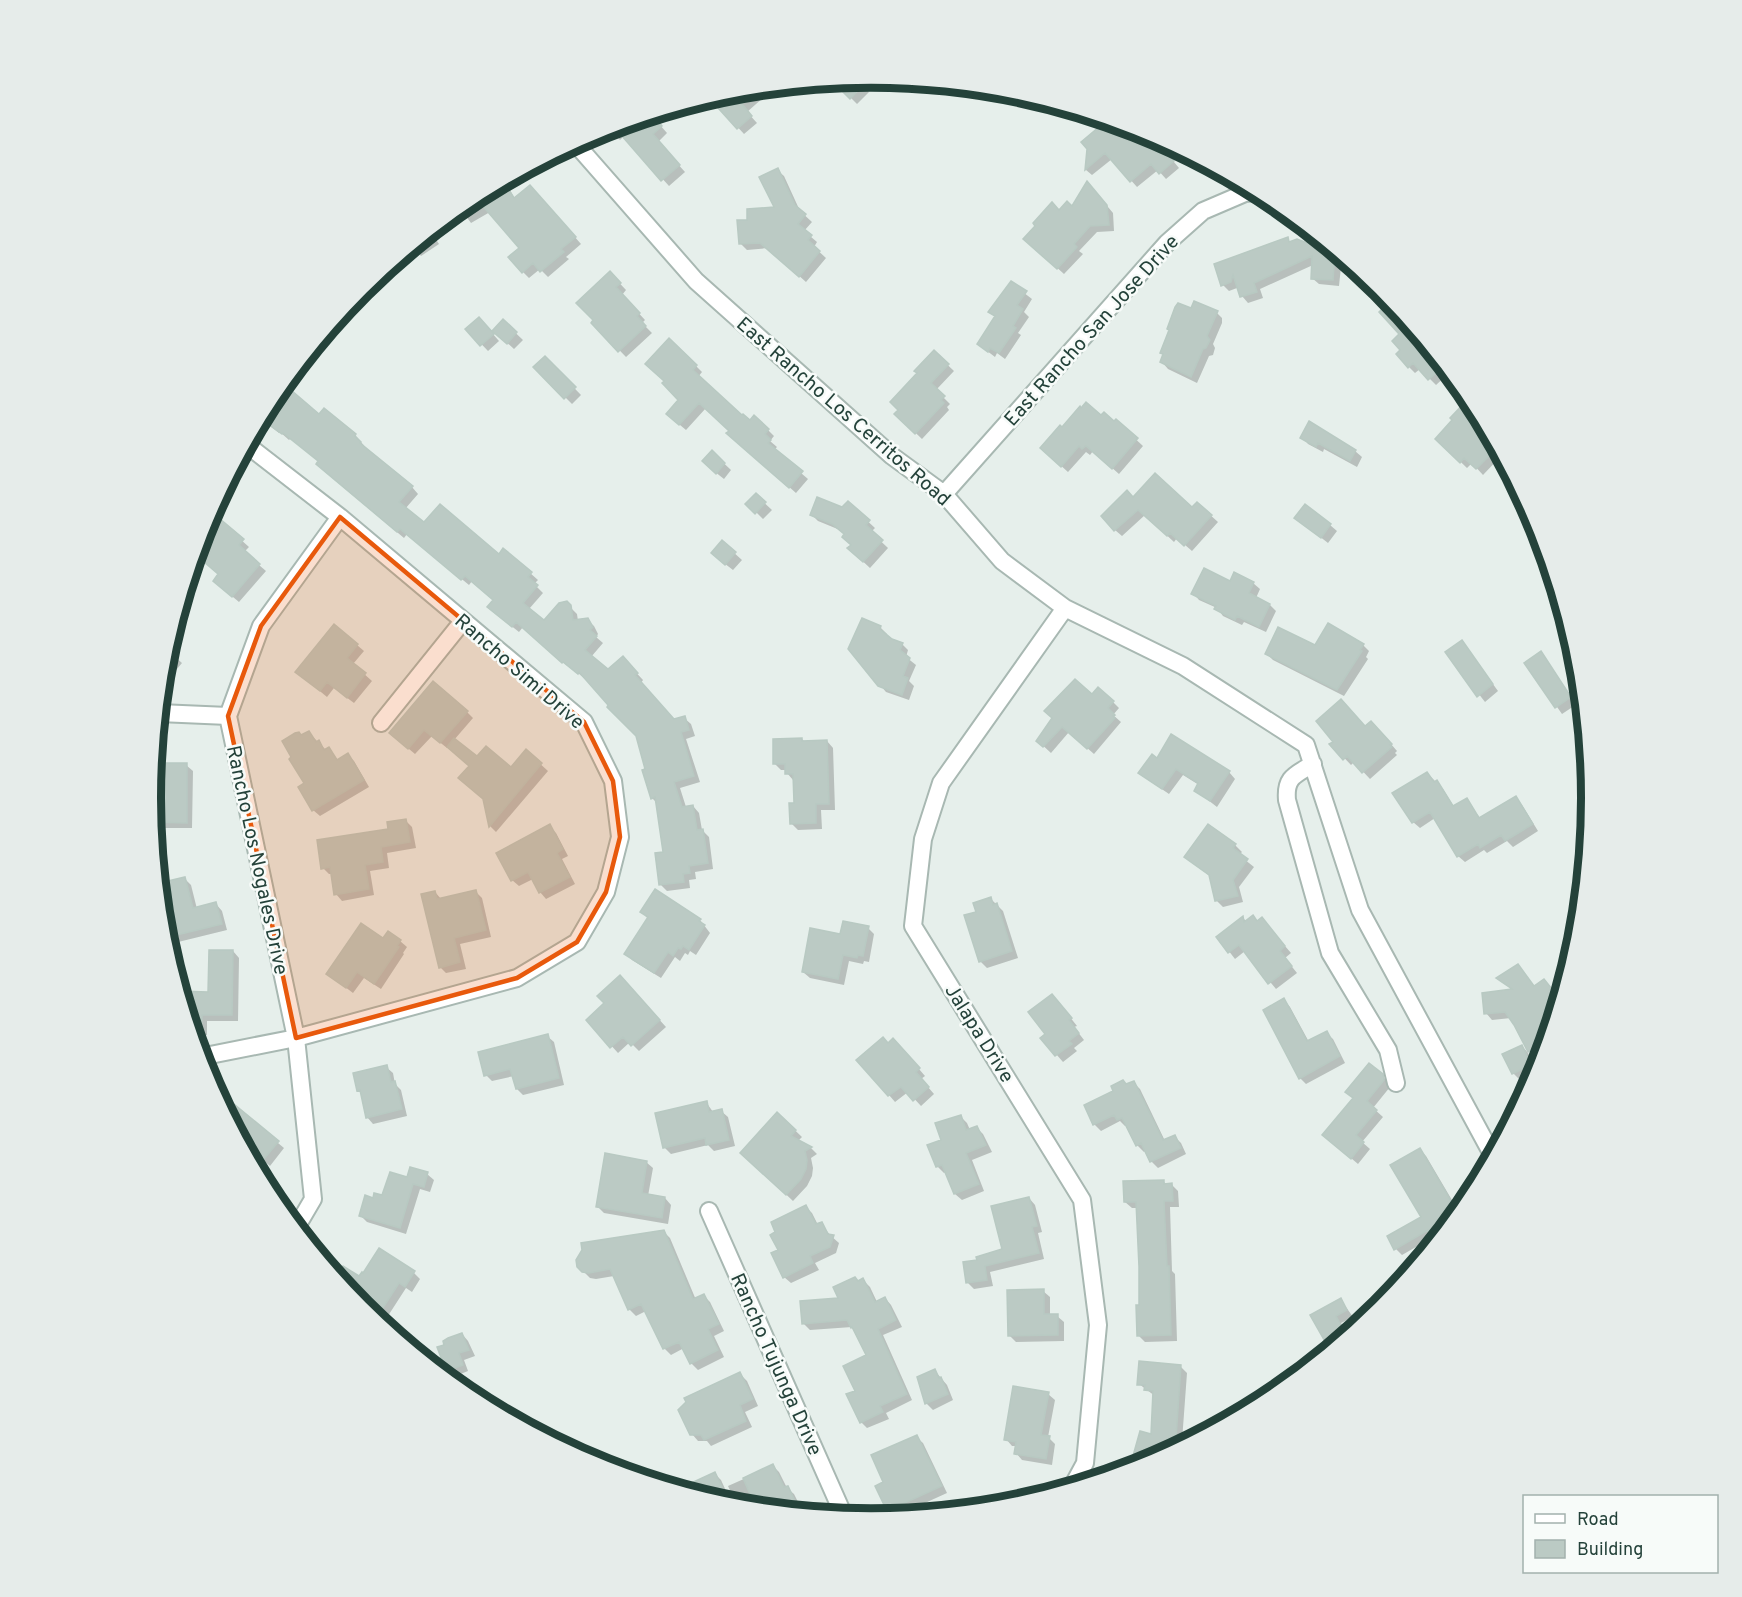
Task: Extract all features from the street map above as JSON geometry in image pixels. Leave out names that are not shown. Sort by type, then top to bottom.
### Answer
[{"type":"street","name":"East Rancho Los Cerritos Road","points":[[582,150],[696,281],[892,456],[944,494],[1002,561],[1065,608],[1183,666],[1306,745],[1360,910],[1489,1149]]},
{"type":"street","name":"East Rancho San Jose Drive","points":[[944,494],[1167,243],[1203,211],[1242,194]]},
{"type":"street","name":"Rancho Simi Drive","points":[[209,1055],[297,1038],[517,978],[577,942],[606,892],[620,837],[613,781],[584,722],[340,517],[253,449]]},
{"type":"street","points":[[166,713],[228,716],[261,626],[340,517]]},
{"type":"street","name":"Jalapa Drive","points":[[1065,608],[941,783],[922,839],[913,926],[1082,1200],[1098,1325],[1085,1463],[1077,1477]]},
{"type":"street","points":[[381,723],[463,621]]},
{"type":"street","name":"Rancho Los Nogales Drive","points":[[228,716],[297,1038],[313,1199],[300,1220]]},
{"type":"street","points":[[1313,764],[1291,777],[1286,787],[1287,800],[1330,953],[1388,1050],[1396,1083]]},
{"type":"street","name":"Rancho Tujunga Drive","points":[[709,1211],[840,1507]]},
{"type":"highlighted area","points":[[340,517],[584,722],[613,781],[620,837],[606,892],[577,942],[517,978],[296,1038],[228,716],[261,626]]},
{"type":"building","points":[[860,88],[850,99],[840,89]]},
{"type":"building","points":[[747,100],[742,104],[752,116],[737,129],[716,106]]},
{"type":"building","points":[[658,121],[662,126],[653,134],[680,165],[661,181],[621,135]]},
{"type":"building","points":[[1100,126],[1169,155],[1174,161],[1159,174],[1151,164],[1130,182],[1105,153],[1085,170],[1087,149],[1081,142]]},
{"type":"building","points":[[778,168],[795,205],[806,214],[798,224],[812,235],[808,240],[820,251],[799,277],[760,243],[739,244],[737,220],[747,220],[747,209],[774,207],[759,177]]},
{"type":"building","points":[[1087,181],[1107,205],[1109,225],[1090,226],[1074,244],[1077,247],[1057,269],[1023,239],[1035,226],[1033,223],[1052,202],[1059,210],[1067,201],[1072,206]]},
{"type":"building","points":[[530,185],[576,237],[561,249],[564,252],[540,272],[533,263],[522,273],[508,257],[519,248],[482,205],[508,189],[514,198]]},
{"type":"building","points":[[1288,237],[1289,242],[1297,239],[1314,244],[1334,261],[1333,280],[1311,279],[1312,256],[1254,283],[1257,292],[1240,297],[1233,275],[1231,282],[1221,286],[1214,264]]},
{"type":"building","points":[[610,271],[621,283],[616,287],[640,313],[637,316],[646,326],[618,352],[591,323],[593,320],[576,303]]},
{"type":"building","points":[[1011,281],[1027,291],[1017,305],[1023,309],[1013,326],[1016,328],[999,353],[990,348],[988,352],[977,344],[995,316],[988,312]]},
{"type":"building","points":[[1194,301],[1218,311],[1207,336],[1210,340],[1203,349],[1191,377],[1160,362],[1163,354],[1160,353],[1175,307],[1178,303],[1191,308]]},
{"type":"building","points":[[1384,307],[1434,366],[1438,371],[1428,380],[1413,363],[1408,368],[1396,354],[1400,350],[1392,341],[1399,334],[1379,312]]},
{"type":"building","points":[[479,317],[494,334],[480,346],[465,329]]},
{"type":"building","points":[[503,319],[517,332],[507,344],[492,331]]},
{"type":"building","points":[[669,338],[697,365],[693,370],[742,415],[750,420],[754,415],[769,429],[765,434],[771,440],[768,443],[803,471],[789,488],[726,433],[729,431],[699,403],[679,425],[666,414],[678,400],[662,383],[664,381],[645,364]]},
{"type":"building","points":[[934,350],[949,364],[931,383],[945,396],[941,400],[944,403],[915,434],[894,414],[898,410],[890,402],[917,373],[914,371]]},
{"type":"building","points":[[545,356],[576,387],[564,399],[533,367]]},
{"type":"building","points":[[291,390],[319,414],[324,408],[356,434],[360,443],[413,486],[399,502],[424,522],[440,504],[499,554],[503,548],[532,572],[528,577],[538,585],[523,603],[544,620],[559,603],[567,601],[571,605],[573,620],[588,618],[593,627],[590,630],[597,636],[585,650],[608,669],[623,656],[638,673],[635,675],[674,719],[685,716],[689,730],[681,732],[694,776],[674,782],[682,807],[693,805],[697,830],[703,829],[708,863],[689,866],[690,873],[683,874],[684,882],[659,885],[655,853],[663,852],[655,797],[651,799],[642,770],[645,769],[636,736],[607,707],[608,705],[579,672],[578,674],[562,663],[516,622],[512,627],[487,607],[493,600],[465,576],[461,580],[400,529],[397,532],[316,464],[318,461],[268,424]]},
{"type":"building","points":[[1086,402],[1101,415],[1104,412],[1114,421],[1116,419],[1138,438],[1112,469],[1086,446],[1082,449],[1079,446],[1061,467],[1040,448],[1060,425],[1062,427]]},
{"type":"building","points":[[1462,405],[1491,454],[1476,469],[1464,458],[1460,463],[1435,439],[1452,420],[1450,418]]},
{"type":"building","points":[[1309,421],[1356,450],[1350,461],[1318,443],[1316,447],[1300,438]]},
{"type":"building","points":[[712,450],[725,463],[716,474],[702,461]]},
{"type":"building","points":[[1155,473],[1192,507],[1197,502],[1212,515],[1184,546],[1170,533],[1167,536],[1138,510],[1114,531],[1101,516],[1127,490],[1133,497]]},
{"type":"building","points":[[756,493],[766,502],[755,514],[745,504]]},
{"type":"building","points":[[817,497],[842,507],[848,501],[870,520],[866,525],[883,540],[863,562],[847,548],[851,545],[842,537],[844,534],[832,524],[810,515]]},
{"type":"building","points":[[1305,504],[1331,524],[1321,538],[1294,518]]},
{"type":"building","points":[[219,518],[244,539],[239,545],[260,564],[232,597],[213,581],[218,574],[202,561]]},
{"type":"building","points":[[722,540],[736,552],[725,565],[711,553]]},
{"type":"building","points":[[1204,568],[1230,581],[1234,572],[1254,582],[1249,593],[1270,604],[1259,627],[1237,616],[1235,620],[1214,609],[1216,606],[1191,594]]},
{"type":"building","points":[[862,618],[881,626],[880,629],[892,639],[903,643],[900,650],[910,658],[903,676],[908,678],[902,695],[878,686],[848,649]]},
{"type":"building","points":[[1328,623],[1364,644],[1360,650],[1362,651],[1337,690],[1265,654],[1278,627],[1315,645]]},
{"type":"building","points":[[334,624],[358,644],[347,658],[366,673],[347,698],[327,682],[320,691],[295,672]]},
{"type":"building","points":[[1462,640],[1493,684],[1477,697],[1445,652]]},
{"type":"building","points":[[1541,651],[1571,697],[1555,708],[1524,663]]},
{"type":"building","points":[[1075,679],[1092,694],[1098,687],[1114,701],[1108,708],[1115,718],[1087,749],[1062,727],[1043,747],[1036,741],[1052,718],[1044,711]]},
{"type":"building","points":[[433,681],[468,711],[440,743],[424,730],[408,749],[389,733]]},
{"type":"building","points":[[1341,699],[1365,726],[1371,721],[1392,744],[1390,745],[1392,747],[1362,773],[1347,756],[1343,760],[1329,744],[1333,742],[1316,721]]},
{"type":"building","points":[[309,731],[316,742],[319,740],[324,750],[329,747],[337,760],[348,753],[364,780],[312,811],[298,787],[304,783],[289,759],[291,757],[282,741],[295,733],[299,732],[301,735]]},
{"type":"building","points":[[1171,734],[1230,771],[1210,801],[1194,791],[1198,783],[1176,769],[1162,789],[1138,773],[1152,754],[1157,758]]},
{"type":"building","points":[[454,738],[477,756],[486,746],[511,767],[526,749],[542,763],[489,827],[483,799],[458,778],[469,766],[447,747]]},
{"type":"building","points":[[802,738],[802,741],[827,740],[829,804],[816,804],[816,823],[790,824],[789,803],[794,803],[793,774],[785,774],[785,764],[773,764],[773,739]]},
{"type":"building","points":[[163,763],[187,763],[187,823],[162,822]]},
{"type":"building","points":[[1427,772],[1434,782],[1437,780],[1453,806],[1467,798],[1479,818],[1516,796],[1533,824],[1505,841],[1501,835],[1480,848],[1478,844],[1457,857],[1430,812],[1412,823],[1392,793]]},
{"type":"building","points":[[406,819],[410,842],[381,847],[383,862],[365,865],[369,889],[334,895],[330,867],[321,869],[317,840],[388,829],[387,822]]},
{"type":"building","points":[[550,824],[563,849],[557,853],[570,877],[539,893],[528,872],[511,881],[496,853]]},
{"type":"building","points":[[1208,824],[1236,844],[1233,848],[1248,859],[1233,880],[1238,896],[1215,901],[1209,875],[1184,857]]},
{"type":"building","points":[[185,877],[193,908],[216,902],[222,924],[175,935],[166,881]]},
{"type":"building","points":[[655,889],[701,919],[699,921],[705,925],[689,950],[683,946],[681,949],[678,948],[673,956],[668,952],[654,973],[624,954],[648,917],[640,912]]},
{"type":"building","points":[[476,890],[486,930],[454,938],[460,962],[439,968],[421,894],[435,891],[437,899]]},
{"type":"building","points":[[991,897],[993,905],[997,903],[1012,951],[979,962],[964,915],[976,912],[973,903]]},
{"type":"building","points":[[1253,915],[1257,921],[1262,917],[1285,946],[1280,951],[1292,966],[1268,984],[1239,945],[1228,953],[1216,937],[1243,916],[1244,922]]},
{"type":"building","points":[[843,921],[869,926],[863,956],[858,955],[857,958],[843,955],[838,979],[802,972],[810,928],[840,934]]},
{"type":"building","points":[[361,923],[383,938],[388,931],[401,940],[397,946],[399,947],[374,984],[357,972],[346,988],[326,974]]},
{"type":"building","points":[[209,950],[233,950],[232,1015],[202,1015],[201,1033],[188,991],[208,992]]},
{"type":"building","points":[[1518,964],[1534,986],[1544,979],[1554,992],[1535,1048],[1528,1052],[1505,1012],[1484,1014],[1482,993],[1512,989],[1496,978]]},
{"type":"building","points":[[620,975],[660,1020],[631,1046],[623,1037],[610,1048],[586,1020],[604,1003],[597,996]]},
{"type":"building","points":[[1052,994],[1072,1018],[1069,1020],[1079,1033],[1069,1041],[1072,1044],[1055,1056],[1040,1038],[1045,1034],[1028,1012]]},
{"type":"building","points":[[1284,998],[1307,1041],[1327,1031],[1340,1056],[1299,1079],[1263,1010]]},
{"type":"building","points":[[548,1034],[559,1078],[516,1089],[510,1069],[484,1076],[478,1052]]},
{"type":"building","points":[[883,1037],[888,1043],[893,1038],[920,1068],[916,1072],[929,1087],[913,1101],[901,1087],[888,1096],[856,1060]]},
{"type":"building","points":[[1522,1045],[1530,1062],[1528,1066],[1512,1074],[1502,1054]]},
{"type":"building","points":[[1369,1063],[1383,1074],[1384,1080],[1367,1101],[1377,1110],[1356,1135],[1364,1142],[1351,1159],[1322,1135],[1353,1098],[1345,1092]]},
{"type":"building","points":[[387,1065],[391,1082],[395,1081],[402,1109],[366,1118],[360,1090],[357,1091],[353,1073]]},
{"type":"building","points":[[1123,1080],[1126,1084],[1134,1081],[1163,1140],[1175,1135],[1181,1148],[1150,1162],[1141,1143],[1136,1146],[1122,1118],[1117,1120],[1114,1115],[1093,1125],[1084,1105],[1113,1091],[1111,1086]]},
{"type":"building","points":[[228,1099],[279,1141],[263,1160],[256,1153]]},
{"type":"building","points":[[707,1101],[709,1112],[722,1109],[729,1140],[706,1145],[705,1138],[663,1148],[655,1113]]},
{"type":"building","points":[[777,1112],[796,1130],[791,1136],[812,1147],[805,1151],[806,1169],[801,1179],[786,1195],[740,1153]]},
{"type":"building","points":[[961,1115],[966,1130],[977,1126],[986,1145],[966,1153],[979,1184],[954,1194],[942,1165],[936,1167],[927,1145],[941,1140],[935,1123]]},
{"type":"building","points":[[1420,1148],[1453,1204],[1434,1231],[1430,1233],[1428,1230],[1394,1250],[1387,1236],[1421,1217],[1390,1165]]},
{"type":"building","points":[[605,1153],[647,1161],[642,1193],[665,1197],[662,1218],[596,1207]]},
{"type":"building","points":[[410,1167],[428,1172],[424,1187],[413,1184],[400,1228],[359,1216],[365,1195],[373,1198],[374,1193],[382,1195],[390,1172],[407,1177]]},
{"type":"building","points":[[1164,1180],[1164,1184],[1172,1183],[1173,1201],[1164,1201],[1171,1335],[1137,1336],[1136,1305],[1139,1305],[1139,1267],[1136,1202],[1124,1202],[1123,1181]]},
{"type":"building","points":[[1029,1197],[1037,1226],[1032,1227],[1039,1253],[985,1266],[987,1280],[966,1283],[963,1262],[977,1260],[976,1257],[1002,1249],[991,1206]]},
{"type":"building","points":[[806,1205],[816,1224],[822,1222],[828,1234],[834,1235],[830,1247],[810,1256],[813,1263],[783,1278],[771,1253],[778,1250],[770,1235],[775,1232],[771,1222]]},
{"type":"building","points":[[664,1230],[693,1299],[704,1294],[719,1324],[708,1329],[718,1350],[690,1364],[679,1342],[663,1349],[641,1304],[628,1310],[610,1269],[589,1273],[582,1272],[577,1267],[576,1260],[582,1250],[581,1243]]},
{"type":"building","points":[[379,1248],[415,1271],[405,1287],[399,1283],[381,1312],[340,1270],[343,1266],[359,1276]]},
{"type":"building","points":[[855,1277],[858,1281],[863,1278],[875,1302],[885,1297],[896,1320],[878,1329],[907,1394],[880,1406],[883,1412],[860,1423],[846,1394],[855,1391],[843,1366],[866,1355],[847,1320],[802,1324],[800,1301],[838,1298],[833,1287]]},
{"type":"building","points":[[1044,1289],[1044,1314],[1058,1314],[1058,1335],[1008,1336],[1007,1290]]},
{"type":"building","points":[[1341,1298],[1347,1310],[1336,1316],[1343,1329],[1326,1343],[1310,1315]]},
{"type":"building","points":[[462,1333],[469,1350],[459,1353],[463,1365],[450,1370],[444,1366],[437,1347],[444,1345],[443,1341]]},
{"type":"building","points":[[1139,1361],[1181,1365],[1178,1438],[1132,1458],[1140,1431],[1151,1434],[1153,1391],[1144,1390],[1145,1385],[1137,1385]]},
{"type":"building","points":[[935,1369],[948,1394],[925,1404],[917,1377]]},
{"type":"building","points":[[740,1372],[753,1399],[740,1405],[746,1421],[704,1440],[701,1435],[690,1435],[678,1410],[686,1402],[684,1398]]},
{"type":"building","points":[[1013,1386],[1049,1392],[1041,1435],[1050,1436],[1046,1459],[1014,1454],[1016,1442],[1004,1440]]},
{"type":"building","points":[[917,1435],[942,1486],[895,1507],[885,1508],[875,1486],[883,1482],[871,1455]]},
{"type":"building","points":[[773,1464],[784,1487],[788,1486],[796,1504],[752,1498],[743,1478]]},
{"type":"building","points":[[715,1472],[725,1493],[688,1484]]}]
